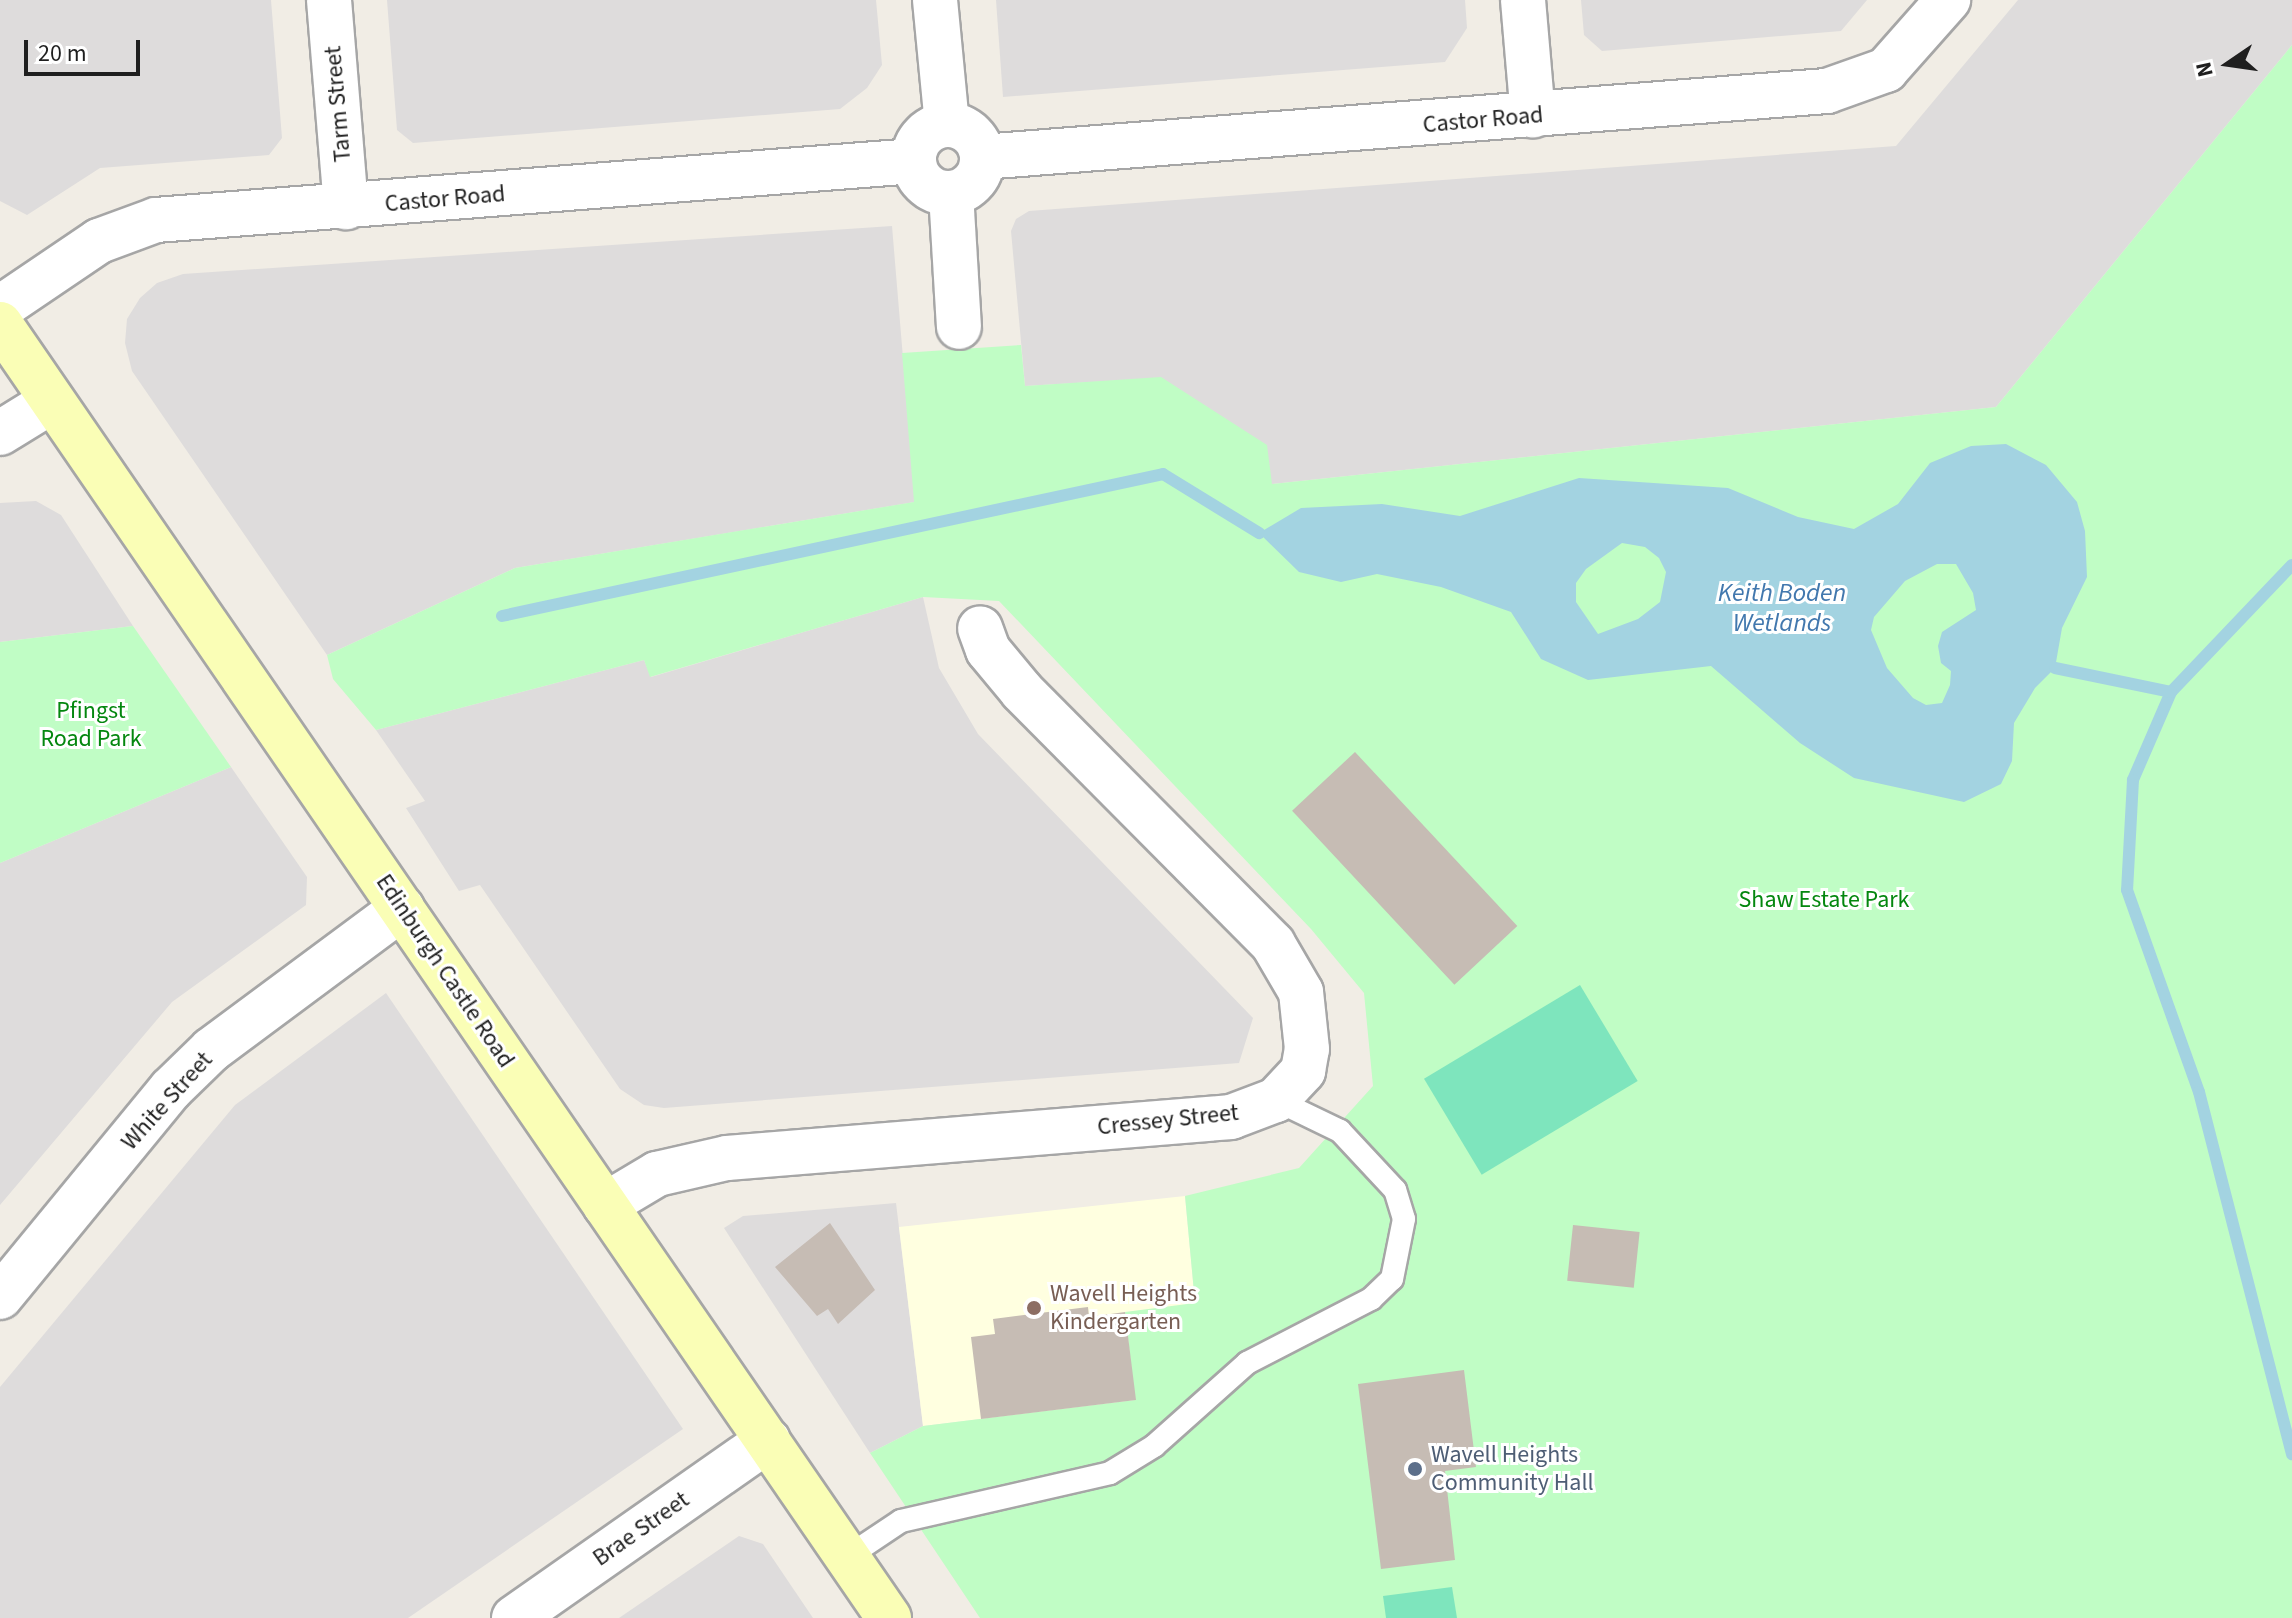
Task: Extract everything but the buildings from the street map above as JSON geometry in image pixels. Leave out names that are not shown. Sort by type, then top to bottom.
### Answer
[{"type":"street","name":"Tarm Street","points":[[329,0],[346,207]]},
{"type":"street","points":[[935,0],[947,124]]},
{"type":"street","points":[[1523,0],[1533,116]]},
{"type":"street","name":"Castor Road","points":[[982,157],[1797,95],[1854,85],[1902,56],[1948,0]]},
{"type":"street","points":[[947,124],[975,137],[982,157],[970,185],[951,193],[922,181],[914,161],[927,132],[947,124]]},
{"type":"street","name":"Castor Road","points":[[0,308],[126,229],[181,217],[346,207],[914,161]]},
{"type":"street","points":[[951,193],[959,327]]},
{"type":"street","name":"Edinburgh Castle Road","points":[[0,324],[889,1618]]},
{"type":"street","points":[[0,433],[52,401]]},
{"type":"street","name":"Cressey Street","points":[[605,1205],[657,1174],[727,1158],[1231,1117],[1276,1100],[1303,1071],[1307,1049],[1304,1005],[1288,966],[1011,679],[988,650],[980,628]]},
{"type":"street","name":"White Street","points":[[0,1297],[171,1089],[201,1059],[402,908]]},
{"type":"street","name":"Brae Street","points":[[514,1618],[768,1440]]},
{"type":"lane","points":[[847,1557],[901,1521],[1110,1473],[1154,1446],[1247,1363],[1371,1299],[1392,1279],[1404,1219],[1395,1190],[1340,1131],[1276,1100]]},
{"type":"shaded area","points":[[0,0],[271,0],[282,138],[269,155],[100,168],[27,215],[0,201]]},
{"type":"shaded area","points":[[387,0],[876,0],[882,65],[867,88],[840,109],[413,143],[397,130]]},
{"type":"shaded area","points":[[996,0],[1465,0],[1467,28],[1445,62],[1003,97]]},
{"type":"shaded area","points":[[1581,0],[1867,0],[1841,31],[1602,51],[1584,35]]},
{"type":"shaded area","points":[[2018,0],[2292,0],[2292,45],[1996,407],[1272,484],[1161,378],[1025,386],[1011,231],[1016,219],[1029,211],[1896,146]]},
{"type":"shaded area","points":[[892,226],[915,502],[515,568],[327,655],[132,371],[125,343],[127,319],[140,298],[157,283],[183,274]]},
{"type":"shaded area","points":[[36,501],[61,515],[133,626],[0,642],[0,503]]},
{"type":"shaded area","points":[[923,597],[939,668],[978,734],[1253,1018],[1239,1063],[664,1108],[644,1105],[620,1089],[480,885],[459,891],[406,808],[425,801],[376,730],[644,660],[651,677]]},
{"type":"shaded area","points":[[231,767],[307,877],[306,905],[172,1002],[0,1205],[0,863]]},
{"type":"shaded area","points":[[386,993],[683,1429],[408,1618],[0,1618],[0,1387],[235,1105]]},
{"type":"shaded area","name":"Wavell Heights Kindergarten","points":[[1185,1196],[1195,1303],[1136,1400],[923,1426],[899,1227]]},
{"type":"shaded area","points":[[896,1203],[923,1426],[870,1453],[724,1228],[743,1216]]},
{"type":"shaded area","points":[[739,1536],[763,1544],[813,1618],[619,1618]]},
{"type":"green space","name":"Shaw Estate Park","points":[[2292,45],[2292,1618],[980,1618],[870,1453],[923,1426],[1135,1400],[1125,1312],[1195,1303],[1185,1196],[1299,1168],[1373,1086],[1364,993],[1311,929],[999,601],[923,597],[650,677],[644,660],[376,730],[333,679],[327,655],[515,568],[914,502],[902,353],[1021,345],[1025,386],[1161,377],[1267,445],[1272,484],[1996,407]]},
{"type":"green space","name":"Pfingst Road Park","points":[[133,626],[231,767],[0,863],[0,642]]},
{"type":"green space","points":[[1580,985],[1638,1081],[1482,1175],[1424,1079]]},
{"type":"green space","points":[[1452,1587],[1457,1618],[1386,1618],[1383,1596]]},
{"type":"water","name":"Keith Boden Wetlands","points":[[2006,444],[2046,465],[2077,502],[2085,531],[2087,577],[2062,628],[2055,668],[2035,688],[2014,723],[2012,761],[2001,784],[1964,802],[1854,778],[1800,743],[1711,666],[1588,680],[1541,659],[1511,612],[1441,587],[1377,574],[1341,582],[1299,572],[1259,533],[1301,508],[1382,504],[1460,516],[1579,478],[1728,488],[1798,517],[1854,529],[1898,504],[1930,463],[1971,446]],"holes":[[[1622,543],[1645,547],[1659,558],[1666,572],[1660,602],[1638,619],[1598,634],[1576,602],[1576,583],[1586,569]],[[1937,564],[1956,564],[1973,593],[1976,610],[1942,632],[1938,646],[1941,663],[1951,671],[1950,685],[1942,703],[1926,705],[1913,698],[1887,668],[1871,630],[1874,617],[1905,581]]]},
{"type":"waterway","points":[[502,616],[1163,474],[1259,533]]},
{"type":"waterway","points":[[2292,565],[2171,692],[2133,780],[2127,890],[2199,1092],[2292,1454]]},
{"type":"waterway","points":[[2055,668],[2171,692]]},
{"type":"place","name":"Wavell Heights Kindergarten","points":[[1034,1308]]},
{"type":"place","name":"Wavell Heights Community Hall","points":[[1415,1469]]}]
